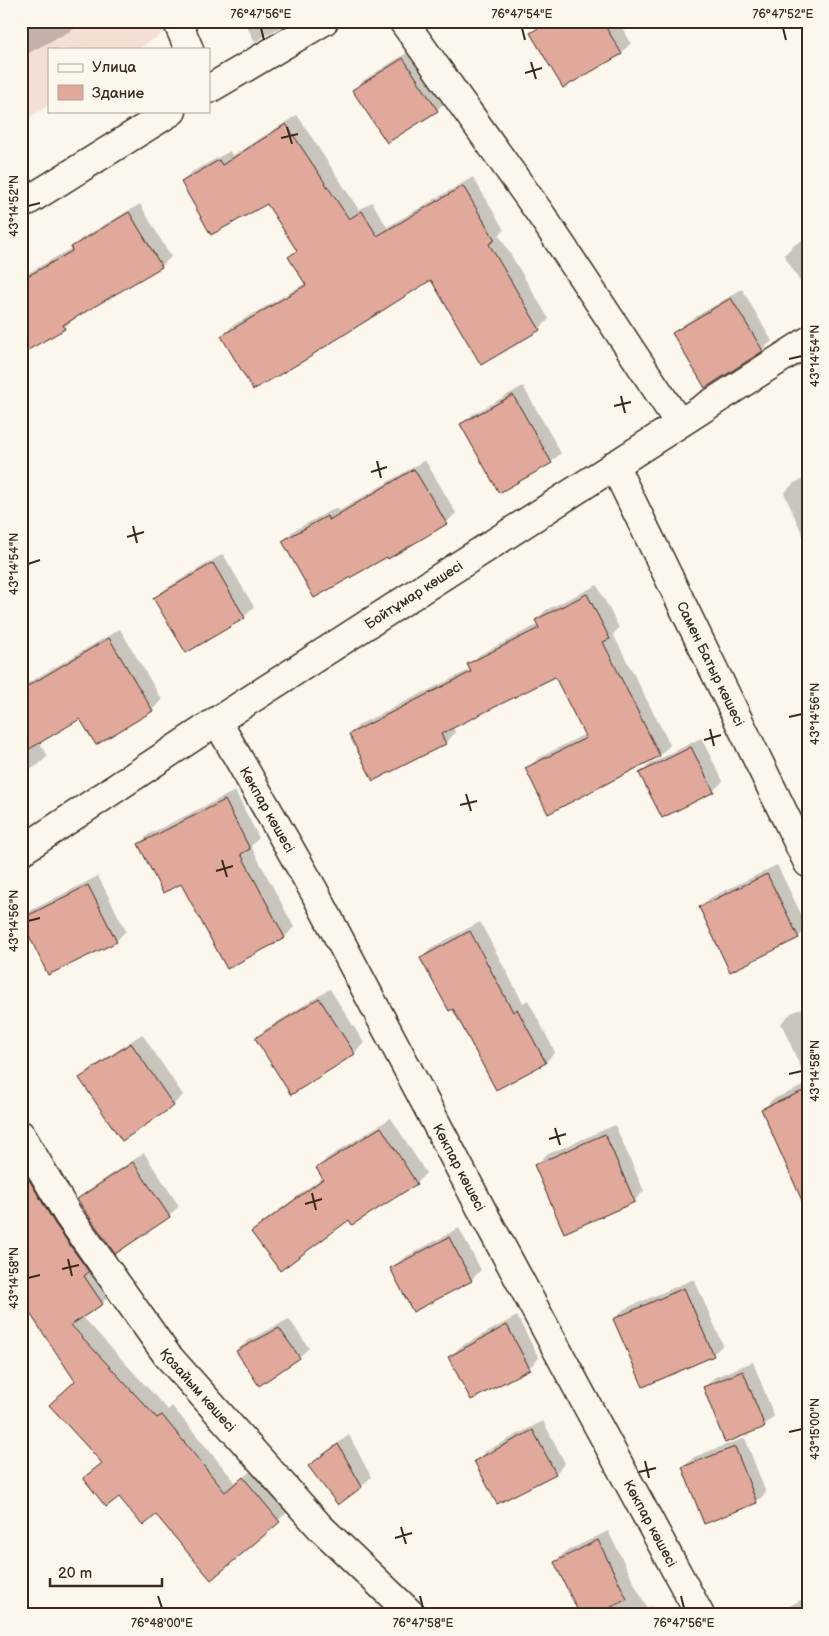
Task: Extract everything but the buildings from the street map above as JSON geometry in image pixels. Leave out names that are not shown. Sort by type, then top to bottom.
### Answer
[{"type":"street","points":[[177,21],[189,48]]},
{"type":"street","points":[[210,88],[324,21]]},
{"type":"street","points":[[403,21],[542,216],[679,424]]},
{"type":"street","points":[[21,205],[170,112]]},
{"type":"street","name":"Бойтұмар көшесі","points":[[21,851],[217,720],[808,341]]},
{"type":"street","name":"Самен Батыр көшесі","points":[[614,465],[808,863]]},
{"type":"street","name":"Көкпар көшесі","points":[[217,720],[314,891],[486,1218],[700,1615]]},
{"type":"street","name":"Қозайым көшесі","points":[[21,1135],[68,1215],[167,1355],[320,1528],[412,1615]]},
{"type":"shaded area","points":[[21,21],[161,21],[166,31],[140,48],[48,48],[48,106],[21,123]]}]
